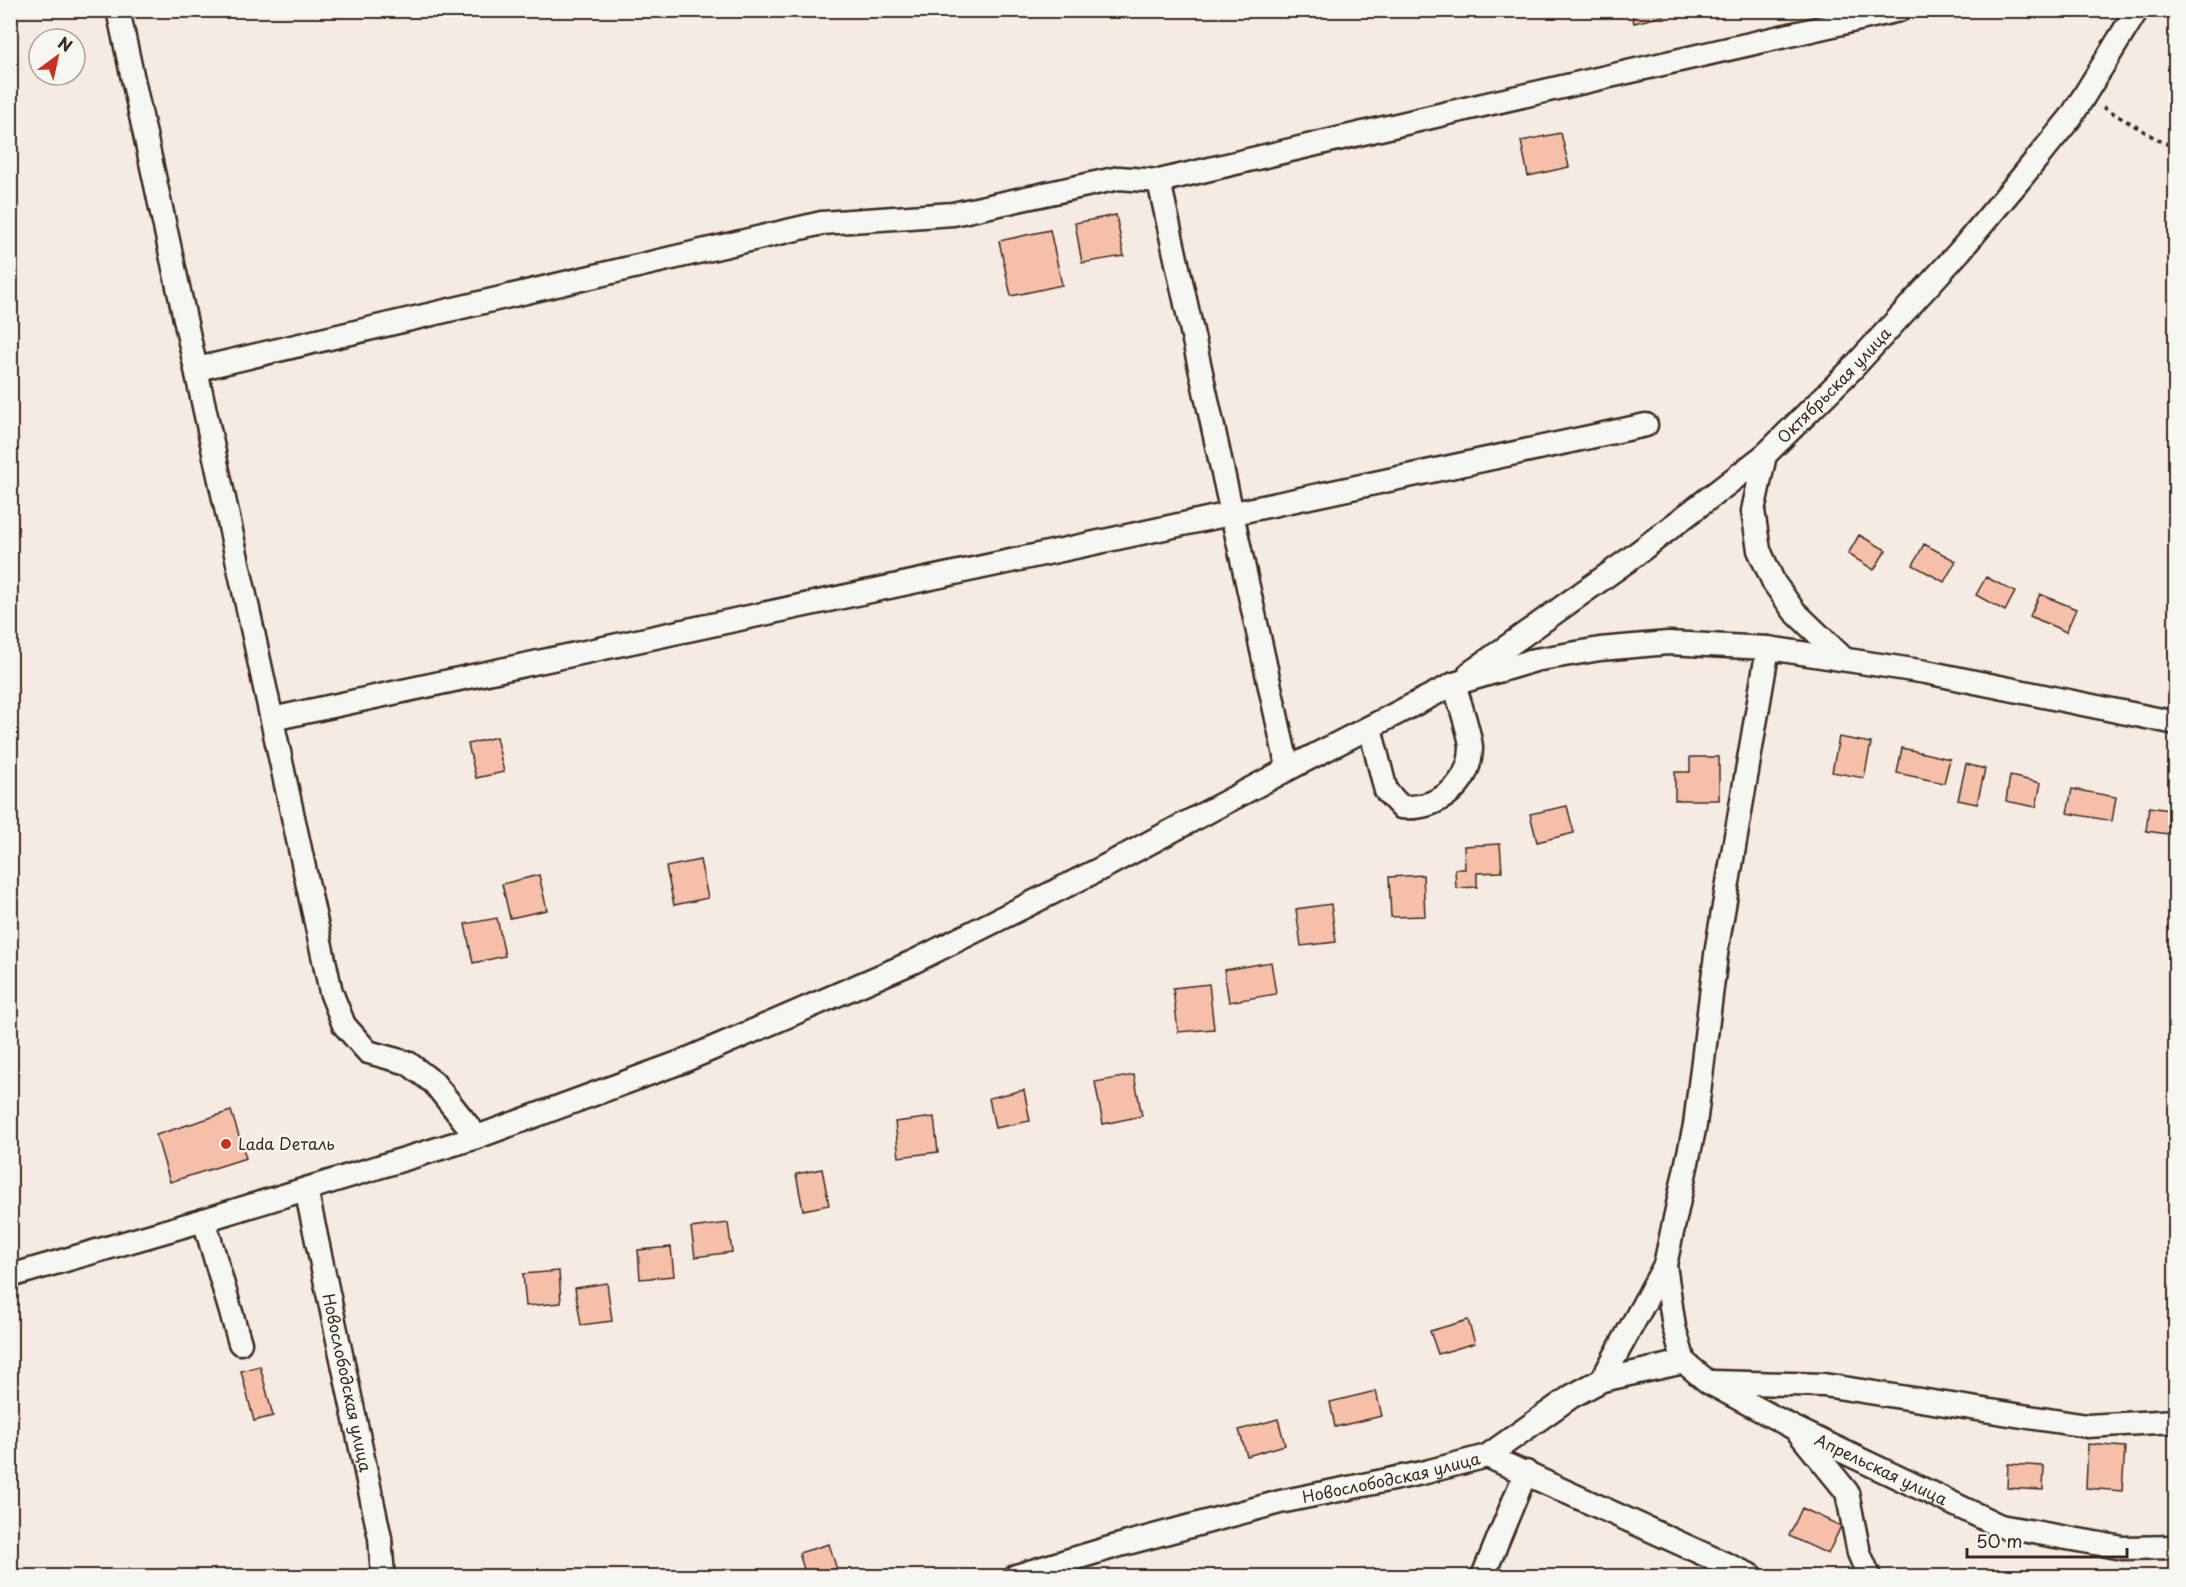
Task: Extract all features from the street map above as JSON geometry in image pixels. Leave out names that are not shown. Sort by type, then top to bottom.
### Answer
[{"type":"street","points":[[118,10],[331,992],[344,1025],[368,1052],[408,1063],[434,1083],[477,1137]]},
{"type":"street","points":[[197,369],[822,223],[953,214],[1119,178],[1159,181],[1899,10]]},
{"type":"street","name":"Октябрьская улица","points":[[1454,684],[1627,561],[1765,455],[1851,370],[1959,252],[2018,183],[2071,117],[2137,10]]},
{"type":"street","points":[[1159,181],[1288,769]]},
{"type":"street","points":[[272,718],[1646,425]]},
{"type":"street","points":[[1765,455],[1753,511],[1759,550],[1774,583],[1794,611],[1844,658]]},
{"type":"street","points":[[10,1275],[204,1220],[477,1137],[681,1062],[913,962],[1102,868],[1454,684],[1535,660],[1600,649],[1668,643],[1768,648],[1926,672],[2175,723]]},
{"type":"street","points":[[1602,1380],[1665,1266],[1695,1125],[1718,947],[1768,648]]},
{"type":"street","points":[[1370,728],[1386,791],[1401,807],[1417,808],[1449,794],[1464,778],[1471,747],[1454,684]]},
{"type":"street","name":"Новослободская улица","points":[[306,1189],[380,1538],[383,1576]]},
{"type":"street","points":[[204,1220],[240,1343]]},
{"type":"street","points":[[1487,1456],[1572,1396],[1602,1380],[1684,1362],[1674,1327],[1665,1266]]},
{"type":"street","name":"Апрельская улица","points":[[1684,1362],[1708,1382],[1794,1428],[2000,1526],[2123,1548],[2175,1547]]},
{"type":"street","points":[[1708,1382],[1824,1385],[2087,1426],[2175,1421]]},
{"type":"street","points":[[1794,1428],[1847,1492],[1859,1553],[1869,1576]]},
{"type":"street","name":"Новослободская улица","points":[[1016,1576],[1280,1502],[1422,1473],[1487,1456],[1752,1576]]},
{"type":"street","points":[[1483,1576],[1526,1472]]},
{"type":"path","points":[[2084,96],[2164,143],[2175,146]]},
{"type":"building","points":[[1615,10],[1662,10],[1663,16],[1634,23],[1632,13],[1616,17]]},
{"type":"building","points":[[1561,133],[1569,167],[1528,176],[1521,141]]},
{"type":"building","points":[[1116,215],[1124,256],[1082,263],[1075,223]]},
{"type":"building","points":[[1050,230],[1062,285],[1011,296],[999,241]]},
{"type":"building","points":[[1859,535],[1886,550],[1874,570],[1848,554]]},
{"type":"building","points":[[1924,544],[1956,561],[1944,582],[1913,565]]},
{"type":"building","points":[[1986,577],[2015,592],[2005,611],[1976,595]]},
{"type":"building","points":[[2040,594],[2076,609],[2066,632],[2030,616]]},
{"type":"building","points":[[496,737],[504,772],[476,778],[468,744]]},
{"type":"building","points":[[1839,737],[1871,743],[1864,778],[1832,772]]},
{"type":"building","points":[[1902,748],[1950,759],[1944,783],[1897,773]]},
{"type":"building","points":[[1690,757],[1719,757],[1719,800],[1675,800],[1675,772],[1690,772]]},
{"type":"building","points":[[1966,764],[1985,769],[1977,804],[1958,800]]},
{"type":"building","points":[[2010,776],[2041,783],[2036,807],[2006,801]]},
{"type":"building","points":[[2072,789],[2116,797],[2112,821],[2067,813]]},
{"type":"building","points":[[1567,806],[1574,833],[1537,842],[1530,814]]},
{"type":"building","points":[[2149,807],[2176,811],[2176,835],[2146,831]]},
{"type":"building","points":[[1500,844],[1502,872],[1477,873],[1477,887],[1456,888],[1455,869],[1465,869],[1464,846]]},
{"type":"building","points":[[700,860],[708,898],[674,905],[666,867]]},
{"type":"building","points":[[539,875],[547,910],[510,918],[502,884]]},
{"type":"building","points":[[1423,875],[1425,916],[1391,917],[1389,877]]},
{"type":"building","points":[[1331,904],[1336,942],[1301,946],[1296,909]]},
{"type":"building","points":[[497,918],[505,956],[473,963],[465,924]]},
{"type":"building","points":[[1271,962],[1276,994],[1229,1002],[1224,970]]},
{"type":"building","points":[[1209,984],[1214,1029],[1178,1032],[1173,988]]},
{"type":"building","points":[[1134,1075],[1142,1116],[1103,1124],[1095,1082]]},
{"type":"building","points":[[1024,1090],[1030,1121],[995,1128],[989,1098]]},
{"type":"building","points":[[231,1111],[246,1158],[170,1182],[156,1135]]},
{"type":"building","points":[[934,1117],[938,1152],[899,1157],[895,1122]]},
{"type":"building","points":[[822,1169],[829,1205],[803,1210],[796,1174]]},
{"type":"building","points":[[728,1223],[732,1252],[695,1257],[691,1228]]},
{"type":"building","points":[[671,1247],[674,1276],[640,1279],[638,1250]]},
{"type":"building","points":[[559,1271],[561,1303],[526,1306],[523,1274]]},
{"type":"building","points":[[607,1283],[612,1321],[581,1325],[575,1288]]},
{"type":"building","points":[[1468,1320],[1475,1343],[1438,1354],[1430,1331]]},
{"type":"building","points":[[260,1366],[273,1416],[254,1421],[241,1371]]},
{"type":"building","points":[[1376,1391],[1382,1416],[1335,1427],[1330,1402]]},
{"type":"building","points":[[1278,1419],[1285,1445],[1247,1456],[1239,1430]]},
{"type":"building","points":[[2088,1444],[2125,1447],[2122,1491],[2086,1488]]},
{"type":"building","points":[[2008,1464],[2044,1466],[2043,1490],[2007,1488]]},
{"type":"building","points":[[1802,1508],[1841,1526],[1828,1554],[1789,1536]]},
{"type":"building","points":[[829,1544],[839,1576],[806,1576],[799,1553]]},
{"type":"place","name":"Lada Dеталь","points":[[226,1144]]}]
